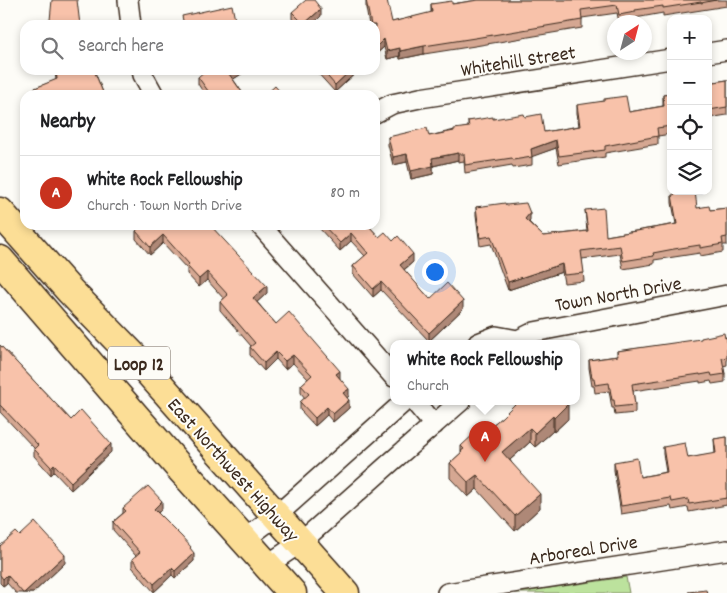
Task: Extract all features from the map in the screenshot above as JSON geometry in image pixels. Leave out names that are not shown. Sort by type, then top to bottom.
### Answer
[{"type":"main road","name":"East Northwest Highway","points":[[0,212],[70,291],[143,366],[345,593]]},
{"type":"main road","name":"East Northwest Highway","points":[[0,260],[292,593]]},
{"type":"street","points":[[128,0],[130,20]]},
{"type":"street","points":[[712,52],[727,50]]},
{"type":"street","name":"Whitehill Street","points":[[380,110],[392,104],[420,98],[667,59]]},
{"type":"street","points":[[143,75],[151,90]]},
{"type":"street","points":[[264,230],[390,372]]},
{"type":"street","name":"Town North Drive","points":[[519,340],[534,332],[552,328],[727,295]]},
{"type":"street","name":"Town North Drive","points":[[486,340],[496,336],[513,340]]},
{"type":"street","points":[[244,540],[276,516],[401,405]]},
{"type":"street","points":[[417,405],[434,424]]},
{"type":"street","points":[[267,565],[300,543],[456,405]]},
{"type":"street","name":"Arboreal Drive","points":[[447,593],[727,550]]},
{"type":"green space","points":[[626,577],[629,593],[515,593]]},
{"type":"building","points":[[52,0],[77,0],[79,20],[50,20]]},
{"type":"building","points":[[306,0],[314,0],[321,9],[309,20],[300,20],[292,12]]},
{"type":"building","points":[[366,0],[387,0],[392,22],[432,12],[431,4],[452,1],[452,4],[478,0],[716,0],[635,10],[635,12],[619,15],[617,5],[581,10],[582,20],[400,51],[400,48],[387,51],[384,39],[380,43],[380,20],[370,20]]},
{"type":"building","points":[[232,5],[235,20],[183,20],[182,16]]},
{"type":"building","points":[[57,75],[96,75],[102,90],[36,90],[35,88],[57,79]]},
{"type":"building","points":[[200,75],[230,75],[240,90],[207,90],[198,77]]},
{"type":"building","points":[[326,75],[346,75],[335,85]]},
{"type":"building","points":[[727,80],[727,107],[712,110],[712,82]]},
{"type":"building","points":[[275,86],[279,90],[271,90]]},
{"type":"building","points":[[667,94],[667,127],[657,128],[658,136],[605,146],[605,150],[559,156],[556,140],[531,149],[532,157],[465,165],[464,154],[458,153],[432,158],[433,166],[411,171],[407,154],[393,157],[388,137],[427,128],[429,136],[469,127],[468,121],[524,114],[525,117],[541,114],[544,132],[580,126],[577,105],[626,96],[629,112],[664,106],[663,95]]},
{"type":"building","points":[[672,195],[695,195],[697,208],[709,206],[710,210],[727,208],[727,237],[722,238],[723,244],[700,248],[700,245],[674,249],[653,253],[654,256],[623,261],[620,246],[581,251],[584,273],[564,275],[562,264],[508,282],[491,236],[480,238],[476,207],[505,203],[506,205],[526,203],[530,213],[525,219],[543,236],[588,231],[585,210],[604,208],[606,236],[677,224]]},
{"type":"building","points":[[215,230],[267,286],[253,298],[276,324],[289,312],[340,371],[336,374],[349,389],[343,393],[349,400],[333,414],[327,407],[315,418],[300,402],[309,394],[301,385],[312,375],[293,355],[285,361],[276,352],[264,363],[250,347],[255,343],[220,302],[228,295],[207,272],[199,279],[187,266],[189,264],[163,235],[150,247],[136,231]]},
{"type":"building","points":[[328,230],[373,230],[379,237],[385,232],[393,241],[398,236],[413,254],[400,265],[430,299],[447,283],[463,301],[429,333],[381,282],[373,289],[353,266],[368,253],[351,233],[340,243]]},
{"type":"building","points":[[724,333],[725,338],[727,337],[727,357],[722,358],[725,374],[712,376],[711,373],[700,374],[632,384],[635,405],[615,407],[609,383],[595,385],[594,378],[592,378],[589,360],[618,356],[617,351],[701,339]]},
{"type":"building","points":[[0,345],[71,420],[81,410],[111,444],[71,482],[54,464],[51,467],[34,449],[38,445],[0,405]]},
{"type":"building","points":[[514,405],[567,405],[535,433],[530,428],[502,452],[540,494],[515,516],[477,475],[468,482],[450,463],[464,449],[461,446],[476,432],[479,436]]},
{"type":"building","points":[[727,437],[727,498],[689,504],[688,499],[672,502],[671,498],[621,506],[614,462],[637,458],[640,477],[667,472],[663,447],[685,443],[688,458],[716,453],[714,439]]},
{"type":"building","points":[[148,486],[162,501],[154,509],[182,537],[194,553],[175,571],[172,568],[154,584],[132,559],[140,552],[113,522],[126,511],[123,508]]},
{"type":"building","points":[[35,522],[65,555],[23,593],[7,575],[3,579],[0,575],[0,546],[16,532],[20,536]]},
{"type":"building","points":[[706,590],[707,593],[688,592]]},
{"type":"place","name":"White Rock Fellowship","points":[[485,462]]}]
